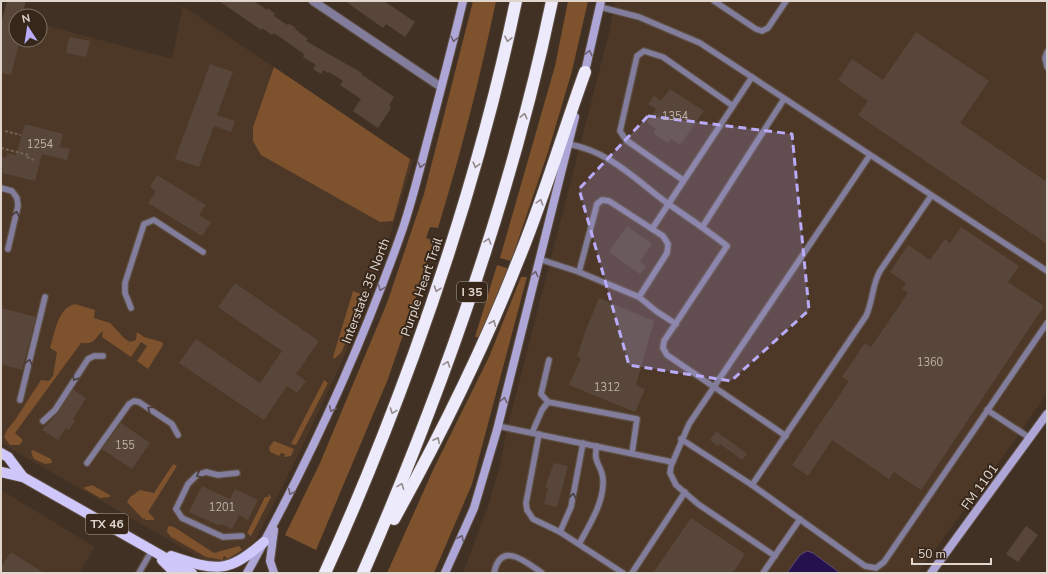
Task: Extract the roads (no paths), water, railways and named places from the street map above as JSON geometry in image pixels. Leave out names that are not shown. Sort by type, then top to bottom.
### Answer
[{"type":"highway","name":"Purple Heart Trail","points":[[325,572],[385,432],[437,290],[472,179],[490,115],[516,1]]},
{"type":"highway","name":"I 35","points":[[364,573],[398,494],[464,317],[496,219],[520,133],[552,1]]},
{"type":"highway","points":[[364,573],[429,456],[491,328],[538,210],[558,144],[585,72]]},
{"type":"main road","name":"Interstate 35 North","points":[[247,573],[274,525],[327,420],[371,315],[403,227],[442,87],[463,1]]},
{"type":"main road","points":[[445,573],[474,508],[498,426],[601,4]]},
{"type":"main road","name":"FM 1101","points":[[931,573],[1047,414]]},
{"type":"main road","name":"TX 46","points":[[1,453],[8,458],[22,477]]},
{"type":"main road","name":"TX 46","points":[[1,472],[22,477],[192,573]]},
{"type":"main road","points":[[274,525],[270,556],[274,573]]},
{"type":"main road","points":[[152,550],[218,570],[243,561],[264,542]]},
{"type":"main road","points":[[152,550],[175,573]]},
{"type":"street","points":[[313,1],[442,87]]},
{"type":"lane","points":[[714,1],[756,29],[762,31],[768,28],[786,1]]},
{"type":"lane","points":[[601,4],[688,36],[930,196],[1047,271]]},
{"type":"lane","points":[[683,180],[626,140],[620,131],[636,56],[644,51],[663,57],[733,106]]},
{"type":"lane","points":[[1047,52],[1045,58],[1047,67]]},
{"type":"lane","points":[[652,229],[683,180],[752,78]]},
{"type":"lane","points":[[703,226],[784,99]]},
{"type":"lane","points":[[568,144],[586,147],[603,155],[668,204],[703,226],[726,246],[664,341],[664,352],[786,436]]},
{"type":"lane","points":[[775,556],[698,504],[676,486],[670,473],[672,462],[686,428],[870,155]]},
{"type":"lane","points":[[1,188],[12,191],[18,202],[8,249]]},
{"type":"lane","points":[[752,485],[866,316],[872,303],[875,283],[880,270],[930,196]]},
{"type":"lane","points":[[579,272],[596,207],[600,201],[604,200],[611,202],[666,239],[668,244],[668,250],[639,297]]},
{"type":"lane","points":[[131,308],[125,293],[125,283],[144,224],[154,220],[203,252]]},
{"type":"lane","points":[[539,259],[579,272],[639,297],[656,311],[676,324]]},
{"type":"lane","points":[[20,400],[45,297]]},
{"type":"lane","points":[[682,439],[752,485],[865,566],[876,568],[881,565],[1047,322]]},
{"type":"lane","points":[[44,421],[55,410],[88,359],[94,356],[103,356]]},
{"type":"lane","points":[[549,360],[541,394],[548,402],[637,418],[632,453]]},
{"type":"lane","points":[[87,463],[129,404],[134,401],[139,402],[172,424],[178,435]]},
{"type":"lane","points":[[532,433],[542,410],[548,402]]},
{"type":"lane","points":[[987,410],[1030,438]]},
{"type":"lane","points":[[498,426],[672,462]]},
{"type":"lane","points":[[539,434],[526,503],[527,510],[533,519],[560,532],[623,573]]},
{"type":"lane","points":[[560,532],[571,507],[584,443]]},
{"type":"lane","points":[[579,544],[603,490],[602,473],[595,458],[597,446]]},
{"type":"lane","points":[[237,473],[218,475],[206,472],[197,475],[188,484],[176,509],[182,518],[222,537],[242,536]]},
{"type":"lane","points":[[632,573],[685,492]]},
{"type":"lane","points":[[763,573],[800,519]]},
{"type":"lane","points":[[138,573],[152,550]]},
{"type":"lane","points":[[494,573],[498,561],[503,557],[510,556],[518,557],[542,573]]}]
